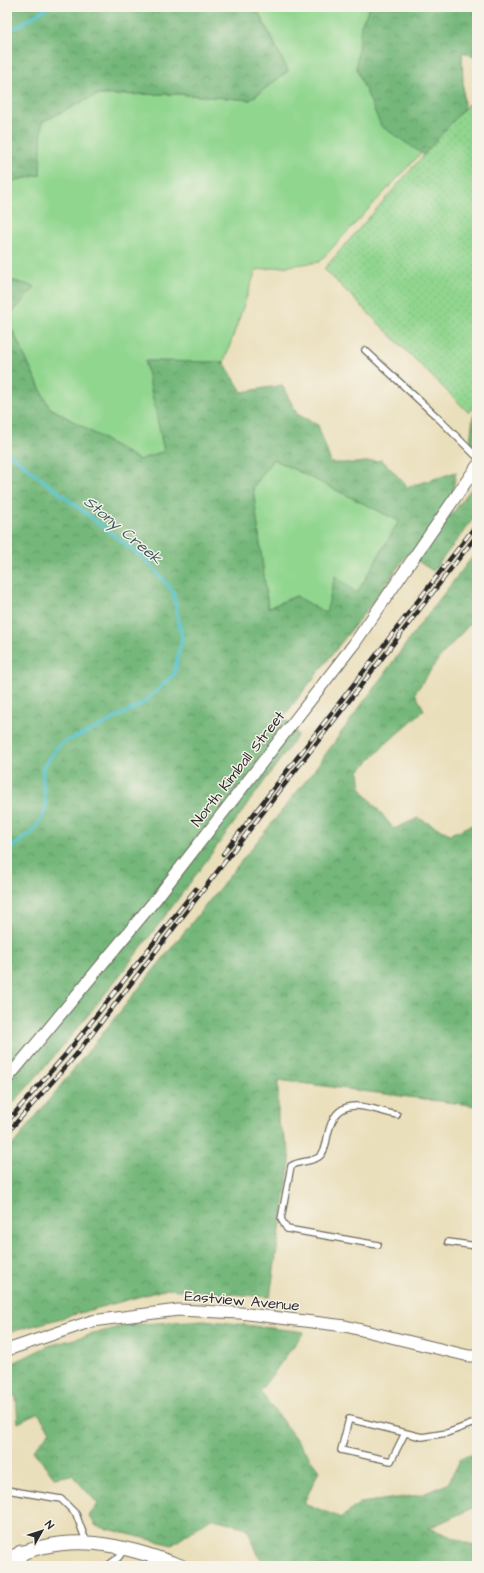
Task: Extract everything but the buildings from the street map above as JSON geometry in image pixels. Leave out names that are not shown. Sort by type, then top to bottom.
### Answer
[{"type":"main road","points":[[13,1566],[21,1553]]},
{"type":"street","name":"North Kimball Street","points":[[7,1079],[156,899],[354,644],[477,466]]},
{"type":"street","name":"Eastview Avenue","points":[[7,1350],[92,1321],[178,1310],[240,1312],[345,1326],[469,1356],[477,1356]]},
{"type":"street","points":[[7,1559],[51,1544],[86,1541],[125,1548],[181,1566]]},
{"type":"lane","points":[[366,350],[477,457]]},
{"type":"lane","points":[[378,1245],[287,1229],[282,1219],[291,1166],[298,1162],[309,1161],[319,1157],[325,1150],[330,1124],[336,1112],[345,1106],[362,1107],[397,1115]]},
{"type":"lane","points":[[448,1242],[477,1246]]},
{"type":"lane","points":[[405,1434],[391,1461],[341,1450],[349,1419],[422,1437],[447,1433],[477,1422]]},
{"type":"lane","points":[[7,1490],[61,1499],[76,1514],[86,1541]]},
{"type":"lane","points":[[107,1566],[118,1558],[125,1548]]},
{"type":"green space","points":[[7,7],[256,7],[288,71],[250,100],[177,94],[96,95],[42,122],[40,175],[7,182]]},
{"type":"green space","points":[[256,7],[370,7],[361,25],[381,126],[422,152],[319,262],[256,270],[224,362],[145,361],[164,451],[139,460],[49,407],[7,319],[35,287],[7,279],[7,182],[40,175],[41,122],[96,95],[177,94],[250,100],[288,71]]},
{"type":"green space","points":[[370,7],[477,7],[477,57],[462,52],[464,109],[424,155],[381,126],[356,68],[361,25]]},
{"type":"green space","points":[[477,94],[477,402],[469,413],[324,269]]},
{"type":"green space","points":[[7,279],[35,287],[7,318]]},
{"type":"green space","points":[[7,319],[49,407],[139,460],[164,451],[145,361],[224,362],[242,392],[282,385],[297,414],[318,425],[331,463],[357,463],[382,460],[408,487],[456,472],[449,518],[477,481],[477,514],[433,571],[407,554],[379,594],[284,716],[298,735],[193,879],[121,973],[46,1066],[7,1110]],"holes":[[[273,459],[399,521],[357,593],[335,576],[326,613],[296,596],[268,608],[253,488]]]},
{"type":"green space","points":[[477,412],[477,445],[470,444],[473,416]]},
{"type":"green space","points":[[273,459],[399,521],[357,593],[326,613],[296,596],[268,608],[253,488]]},
{"type":"green space","points":[[477,551],[477,616],[440,657],[415,693],[424,710],[389,741],[359,771],[361,789],[394,829],[418,818],[450,834],[475,824],[477,826],[477,1106],[278,1080],[278,1123],[288,1145],[290,1162],[270,1297],[167,1289],[7,1333],[7,1152],[309,777],[424,619]]},
{"type":"green space","points":[[204,1320],[304,1332],[260,1391],[319,1470],[304,1503],[341,1518],[360,1503],[420,1495],[448,1484],[461,1458],[477,1453],[477,1482],[470,1484],[475,1507],[429,1528],[477,1547],[477,1566],[270,1566],[259,1557],[247,1528],[211,1518],[172,1545],[96,1526],[89,1516],[98,1504],[72,1475],[55,1478],[33,1451],[50,1431],[38,1413],[18,1423],[16,1397],[7,1392],[7,1366],[48,1346],[127,1325]]},
{"type":"waterway","name":"Stony Creek","points":[[7,31],[17,27],[48,7]]},
{"type":"waterway","name":"Stony Creek","points":[[7,452],[147,561],[173,591],[182,638],[174,674],[145,702],[99,727],[60,744],[42,769],[46,810],[34,831],[7,851]]},
{"type":"railway","points":[[223,854],[477,524]]},
{"type":"railway","points":[[7,1133],[75,1056],[477,535]]},
{"type":"railway","points":[[7,1122],[66,1054],[196,889]]}]
